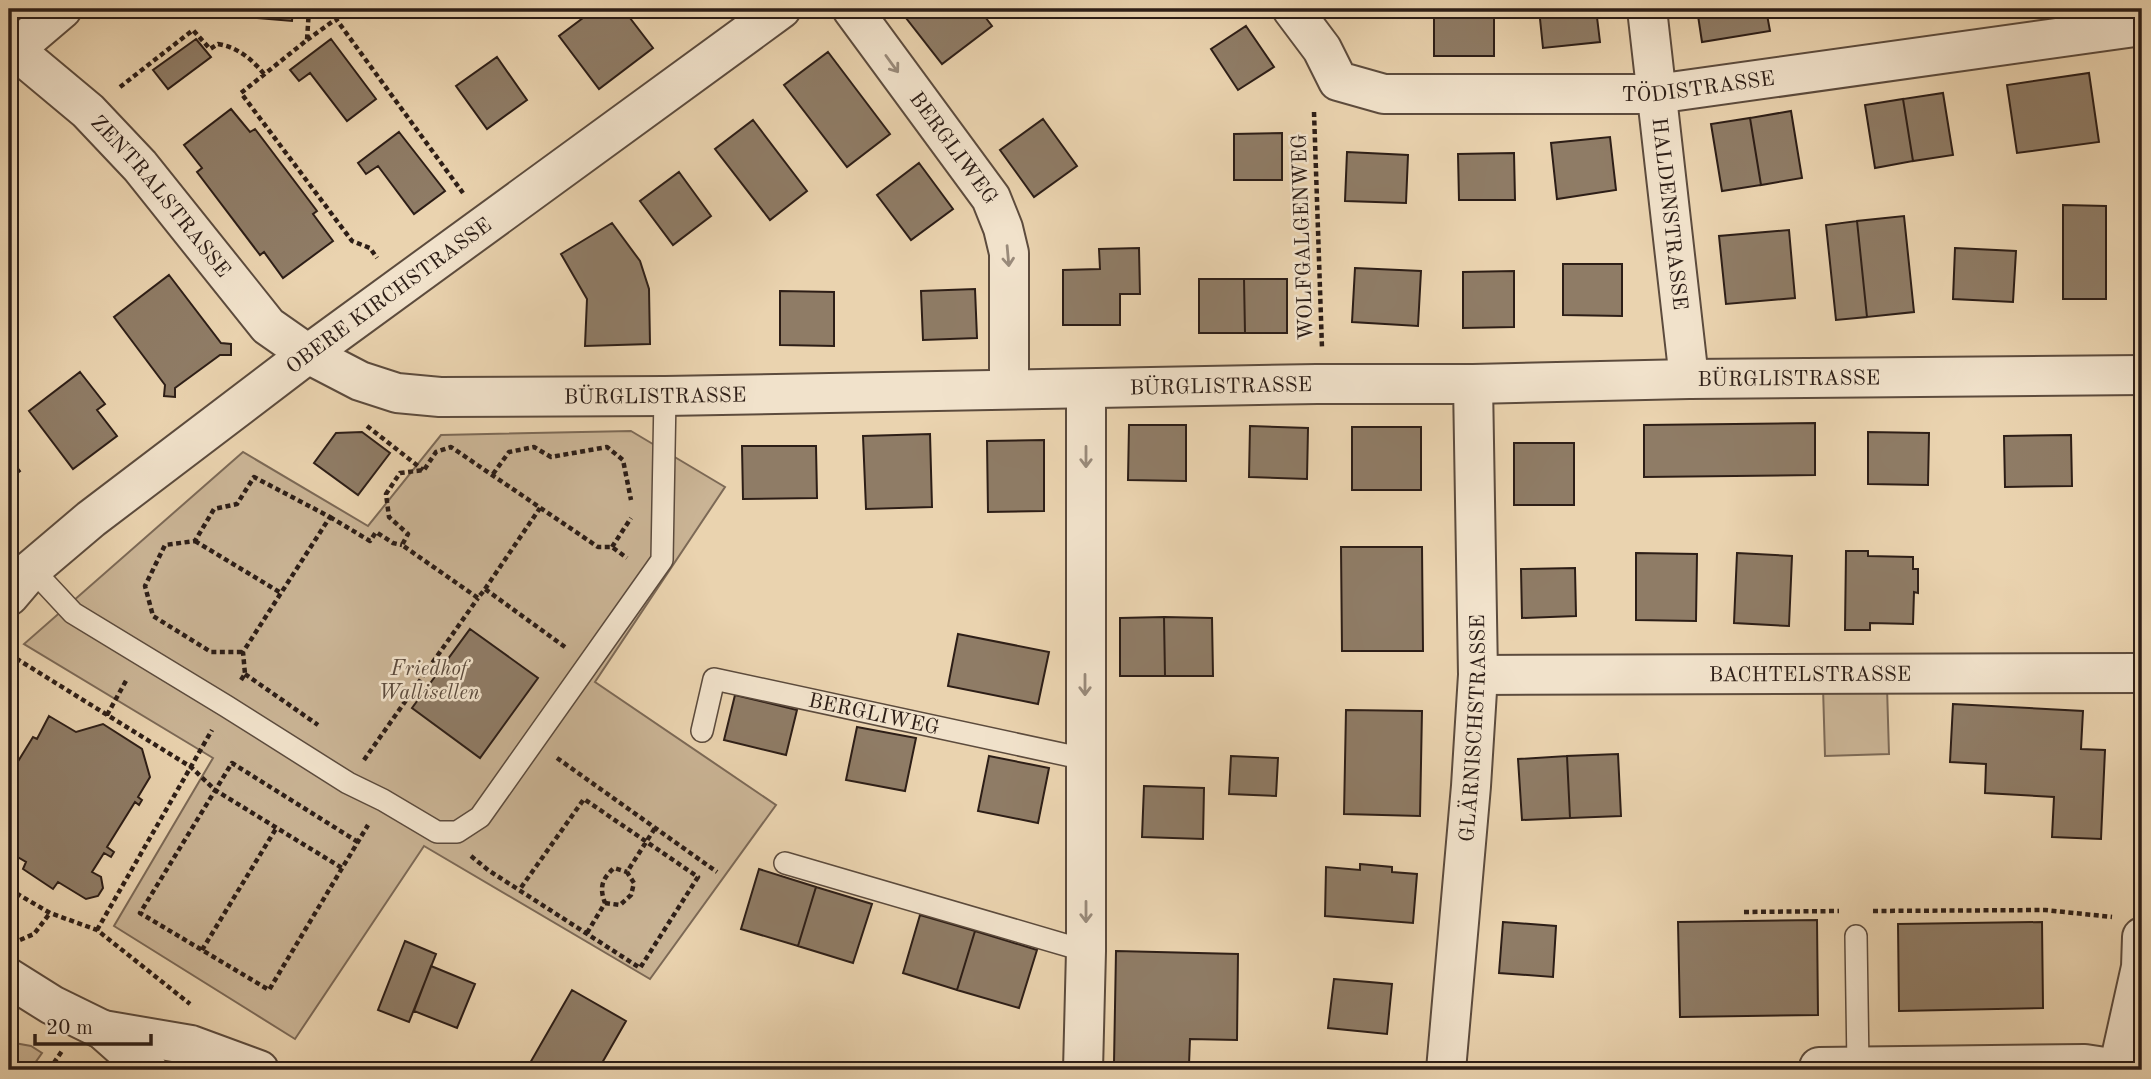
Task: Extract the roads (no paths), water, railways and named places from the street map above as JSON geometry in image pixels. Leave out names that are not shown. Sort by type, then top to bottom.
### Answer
[{"type":"street","points":[[12,47],[62,9]]},
{"type":"street","name":"OBERE KIRCHSTRASSE","points":[[20,582],[91,519],[308,354],[781,9]]},
{"type":"street","name":"BERGLIWEG","points":[[852,9],[991,198],[1009,253],[1009,389]]},
{"type":"street","name":"TÖDISTRASSE","points":[[1292,9],[1322,49],[1338,80],[1384,94],[1656,94],[2142,26]]},
{"type":"street","name":"HALDENSTRASSE","points":[[1647,9],[1689,379]]},
{"type":"street","name":"ZENTRALSTRASSE","points":[[12,47],[88,111],[140,166],[268,326],[308,354]]},
{"type":"street","name":"BÜRGLISTRASSE","points":[[308,354],[360,381],[397,393],[440,397],[2142,375]]},
{"type":"street","name":"GLÄRNISCHSTRASSE","points":[[1459,1070],[1478,675],[1473,384]]},
{"type":"street","points":[[1083,1070],[1086,951],[1086,389]]},
{"type":"street","name":"BACHTELSTRASSE","points":[[1478,675],[2142,673]]},
{"type":"street","points":[[1819,1067],[2085,1064],[2118,1070],[2136,947]]},
{"type":"street","points":[[11,960],[52,1005],[103,1030],[148,1070]]},
{"type":"street","points":[[103,1030],[191,1045],[259,1070]]},
{"type":"lane","points":[[20,582],[348,783],[437,832],[457,832],[480,817],[662,560],[665,396]]},
{"type":"lane","name":"BERGLIWEG","points":[[702,731],[714,679],[1085,759]]},
{"type":"lane","points":[[785,863],[1086,951]]},
{"type":"lane","points":[[1856,936],[1858,1066]]},
{"type":"park label","name":"Friedhof Wallisellen","points":[[429,680]]}]
